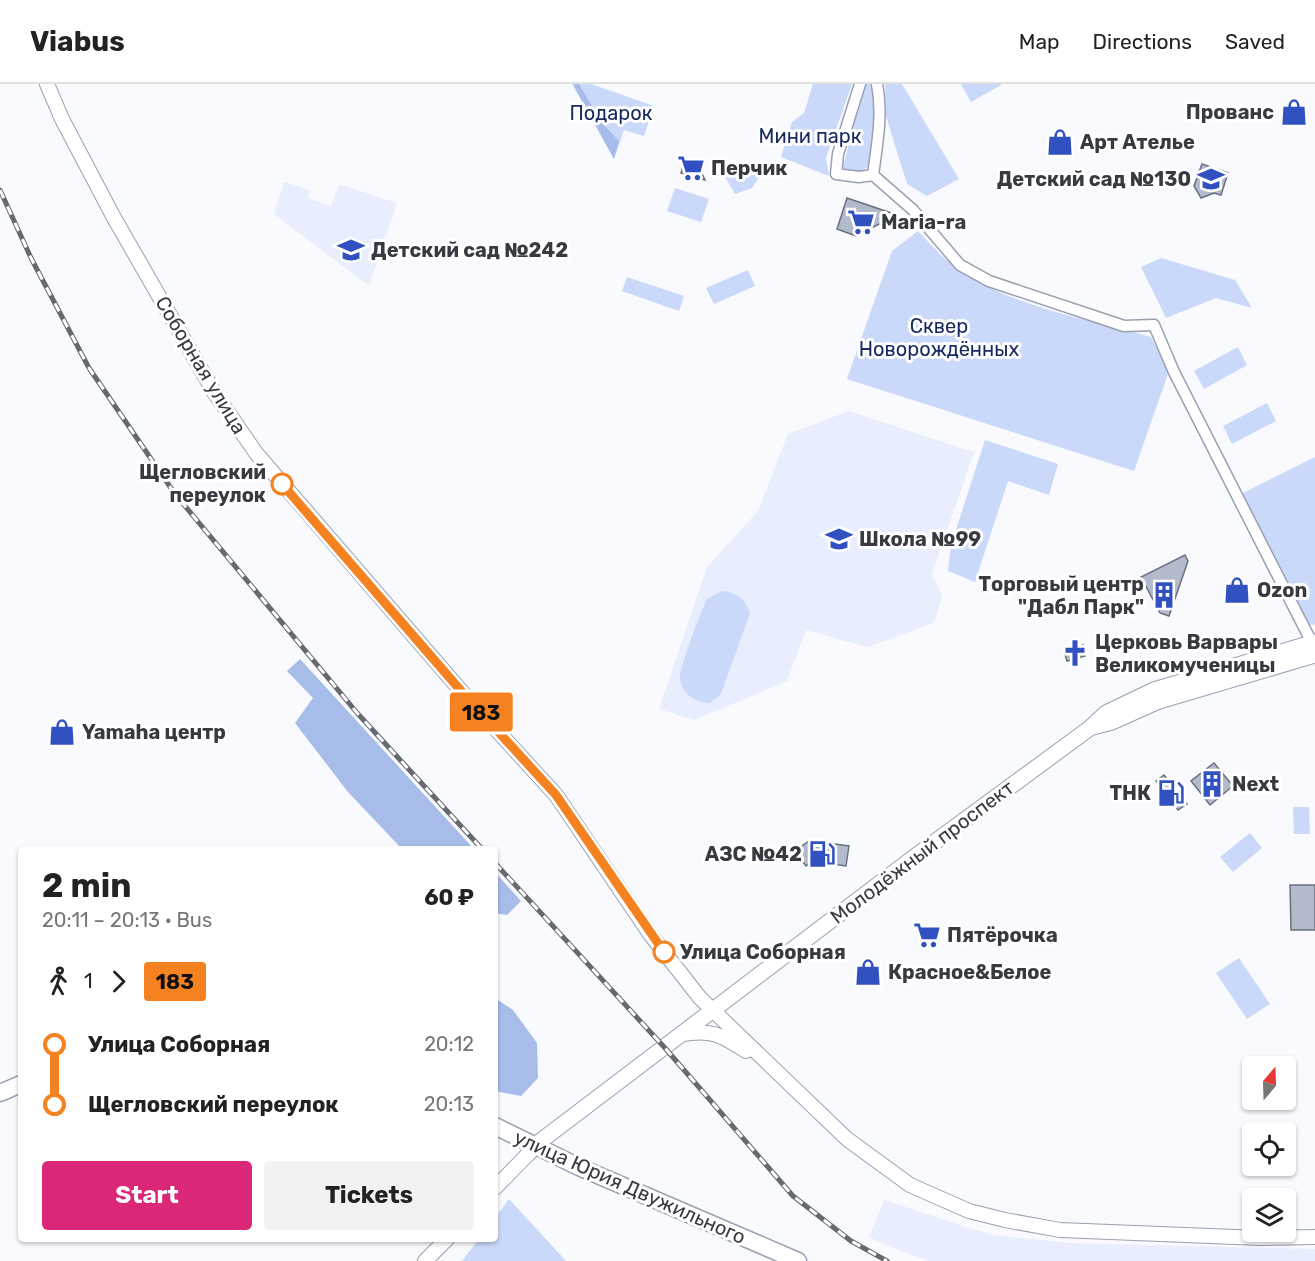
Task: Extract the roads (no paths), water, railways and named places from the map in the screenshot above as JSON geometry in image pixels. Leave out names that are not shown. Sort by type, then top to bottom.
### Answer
[{"type":"main road","name":"Молодёжный проспект","points":[[531,1150],[712,1009],[1090,728],[1112,722],[1159,701],[1314,646]]},
{"type":"main road","points":[[0,1094],[18,1085]]},
{"type":"main road","points":[[0,1105],[18,1096]]},
{"type":"main road","name":"улица Юрия Двужильного","points":[[498,1128],[531,1150],[606,1190],[771,1261]]},
{"type":"main road","name":"улица Юрия Двужильного","points":[[498,1136],[798,1261]]},
{"type":"street","name":"Соборная улица","points":[[47,84],[62,119],[113,216],[234,423],[312,519],[556,795],[650,934],[700,998],[766,1064]]},
{"type":"street","points":[[860,84],[838,154],[836,174],[859,177],[873,175],[914,210],[960,265],[989,281],[1124,326],[1154,325],[1174,372],[1314,646]]},
{"type":"street","points":[[873,175],[879,128],[880,98],[877,84]]},
{"type":"street","points":[[682,1034],[713,1032],[766,1064],[847,1139],[886,1169],[920,1190],[969,1211],[1060,1230],[1260,1238],[1315,1237]]},
{"type":"street","points":[[498,1185],[531,1150]]},
{"type":"street","points":[[425,1261],[444,1242]]},
{"type":"railway","points":[[0,190],[31,258],[89,368],[175,494],[358,714],[479,846]]},
{"type":"railway","points":[[498,866],[665,1048],[793,1196],[851,1241],[887,1261]]},
{"type":"place","name":"Прованс","points":[[1294,112]]},
{"type":"place","name":"Арт Ателье","points":[[1060,142]]},
{"type":"place","name":"Перчик","points":[[691,168]]},
{"type":"place","name":"Детский сад №130","points":[[1211,179]]},
{"type":"place","name":"Maria-ra","points":[[861,222]]},
{"type":"place","name":"Детский сад №242","points":[[351,250]]},
{"type":"place","name":"Щегловский переулок","points":[[282,484]]},
{"type":"place","name":"Школа №99","points":[[839,539]]},
{"type":"place","name":"Ozon","points":[[1237,590]]},
{"type":"place","name":"Торговый центр \"Дабл Парк\"","points":[[1164,595]]},
{"type":"place","name":"Церковь Варвары Великомученицы","points":[[1075,653]]},
{"type":"place","name":"Yamaha центр","points":[[62,732]]},
{"type":"place","name":"Next","points":[[1212,784]]},
{"type":"place","name":"ТНК","points":[[1171,793]]},
{"type":"place","name":"АЗС №42","points":[[822,854]]},
{"type":"place","name":"Пятёрочка","points":[[927,935]]},
{"type":"place","name":"Улица Соборная","points":[[664,952]]},
{"type":"place","name":"Красное&Белое","points":[[868,972]]},
{"type":"park label","name":"Подарок","points":[[611,113]]},
{"type":"park label","name":"Мини парк","points":[[810,136]]},
{"type":"park label","name":"Сквер Новорождённых","points":[[939,338]]}]
